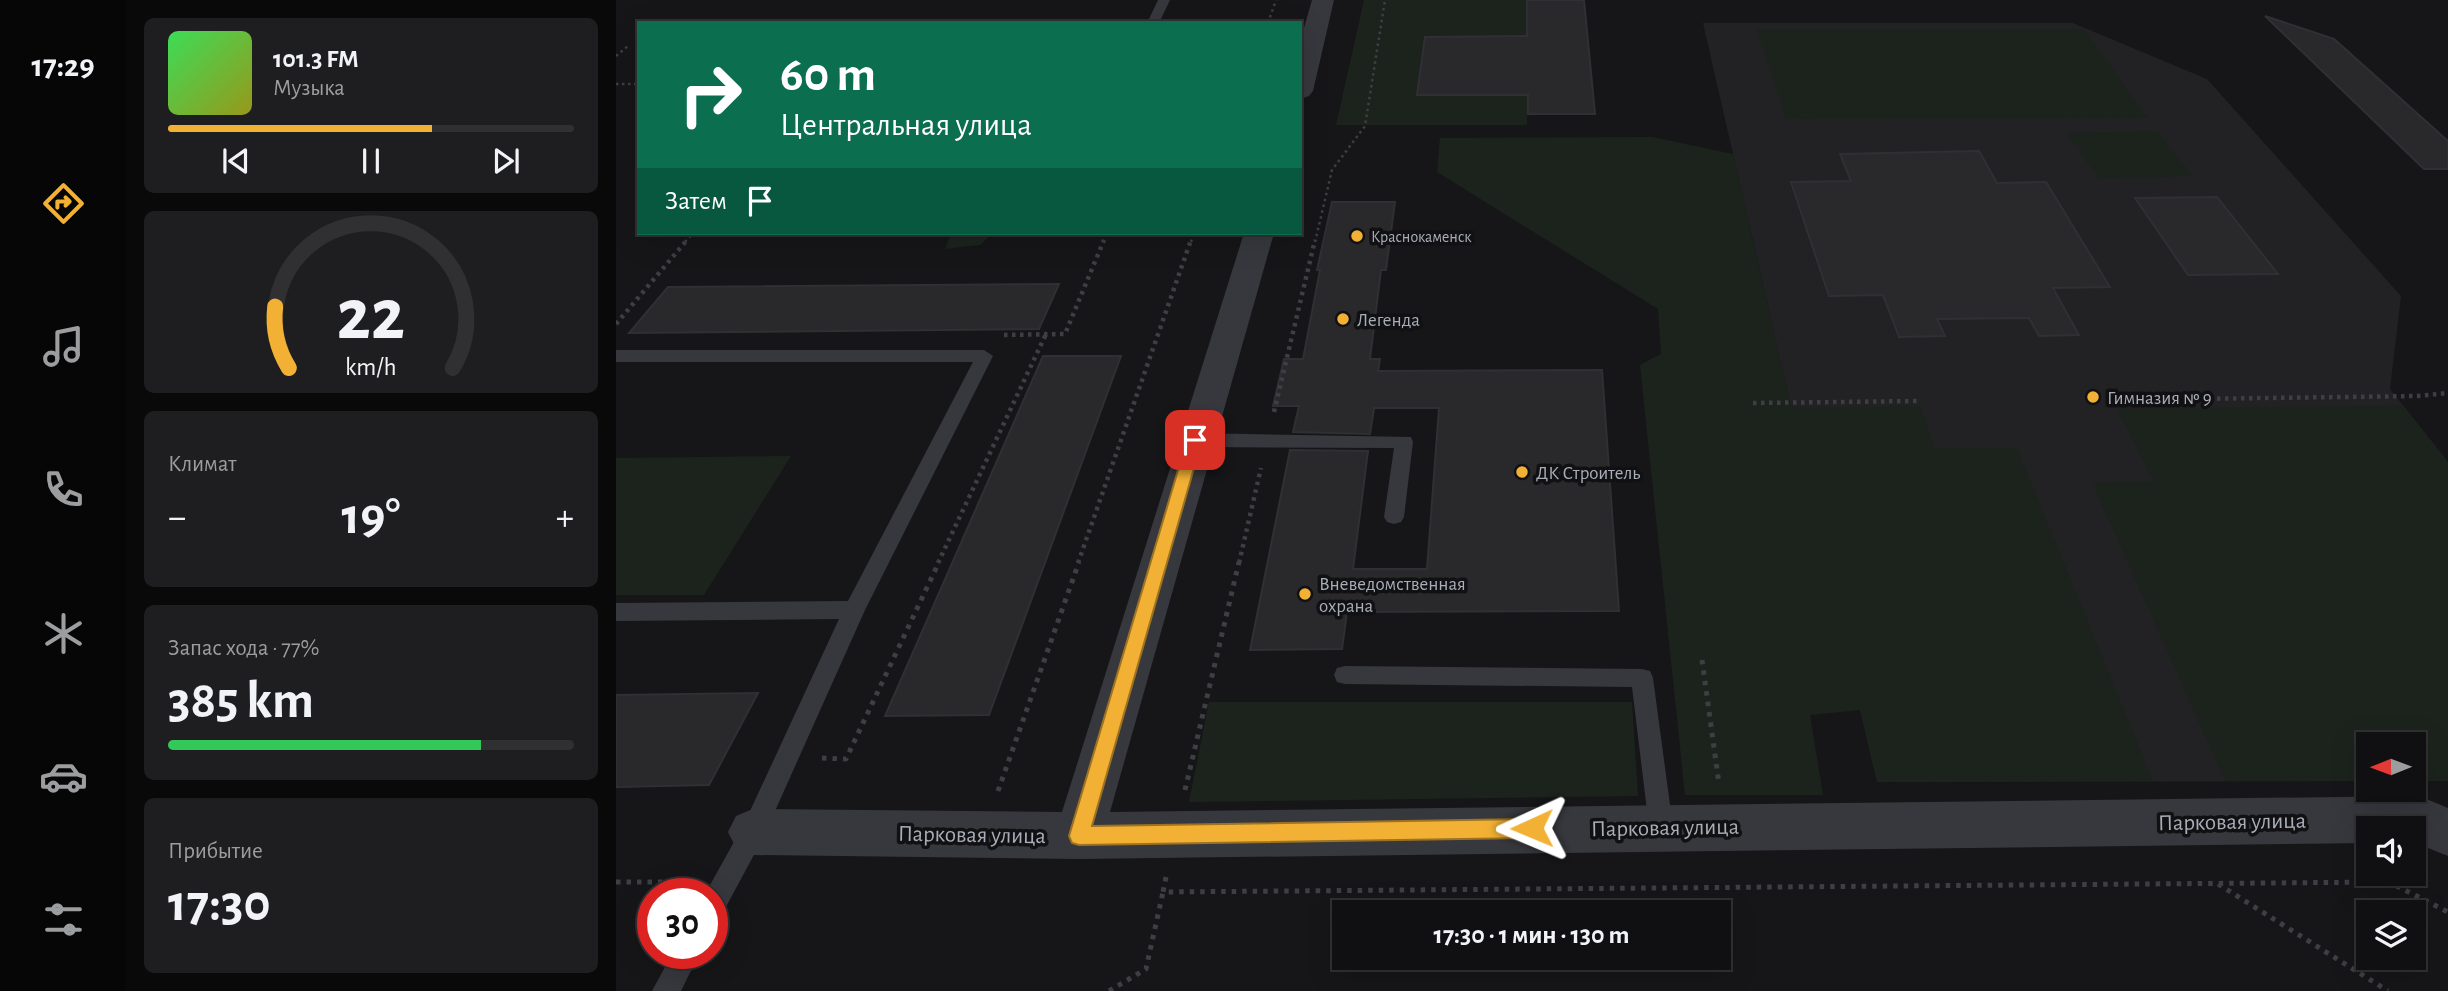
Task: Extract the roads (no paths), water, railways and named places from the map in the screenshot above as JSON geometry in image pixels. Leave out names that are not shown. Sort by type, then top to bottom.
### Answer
[{"type":"street","points":[[1302,83],[1324,0]]},
{"type":"street","points":[[1079,836],[1195,440],[1258,235]]},
{"type":"street","name":"Парковая улица","points":[[753,832],[1079,836],[2418,818],[2448,833]]},
{"type":"lane","points":[[1154,21],[1164,0]]},
{"type":"lane","points":[[616,356],[984,356],[853,610],[753,832],[728,878]]},
{"type":"lane","points":[[1195,440],[1404,442],[1394,517]]},
{"type":"lane","points":[[616,612],[853,610]]},
{"type":"lane","points":[[1345,676],[1642,678],[1661,827]]},
{"type":"lane","points":[[666,991],[678,969]]},
{"type":"place","name":"Краснокаменск","points":[[1357,236]]},
{"type":"place","name":"Легенда","points":[[1343,319]]},
{"type":"place","name":"Гимназия № 9","points":[[2093,397]]},
{"type":"place","name":"ДК Строитель","points":[[1522,472]]},
{"type":"place","name":"Вневедомственная охрана","points":[[1305,594]]}]
